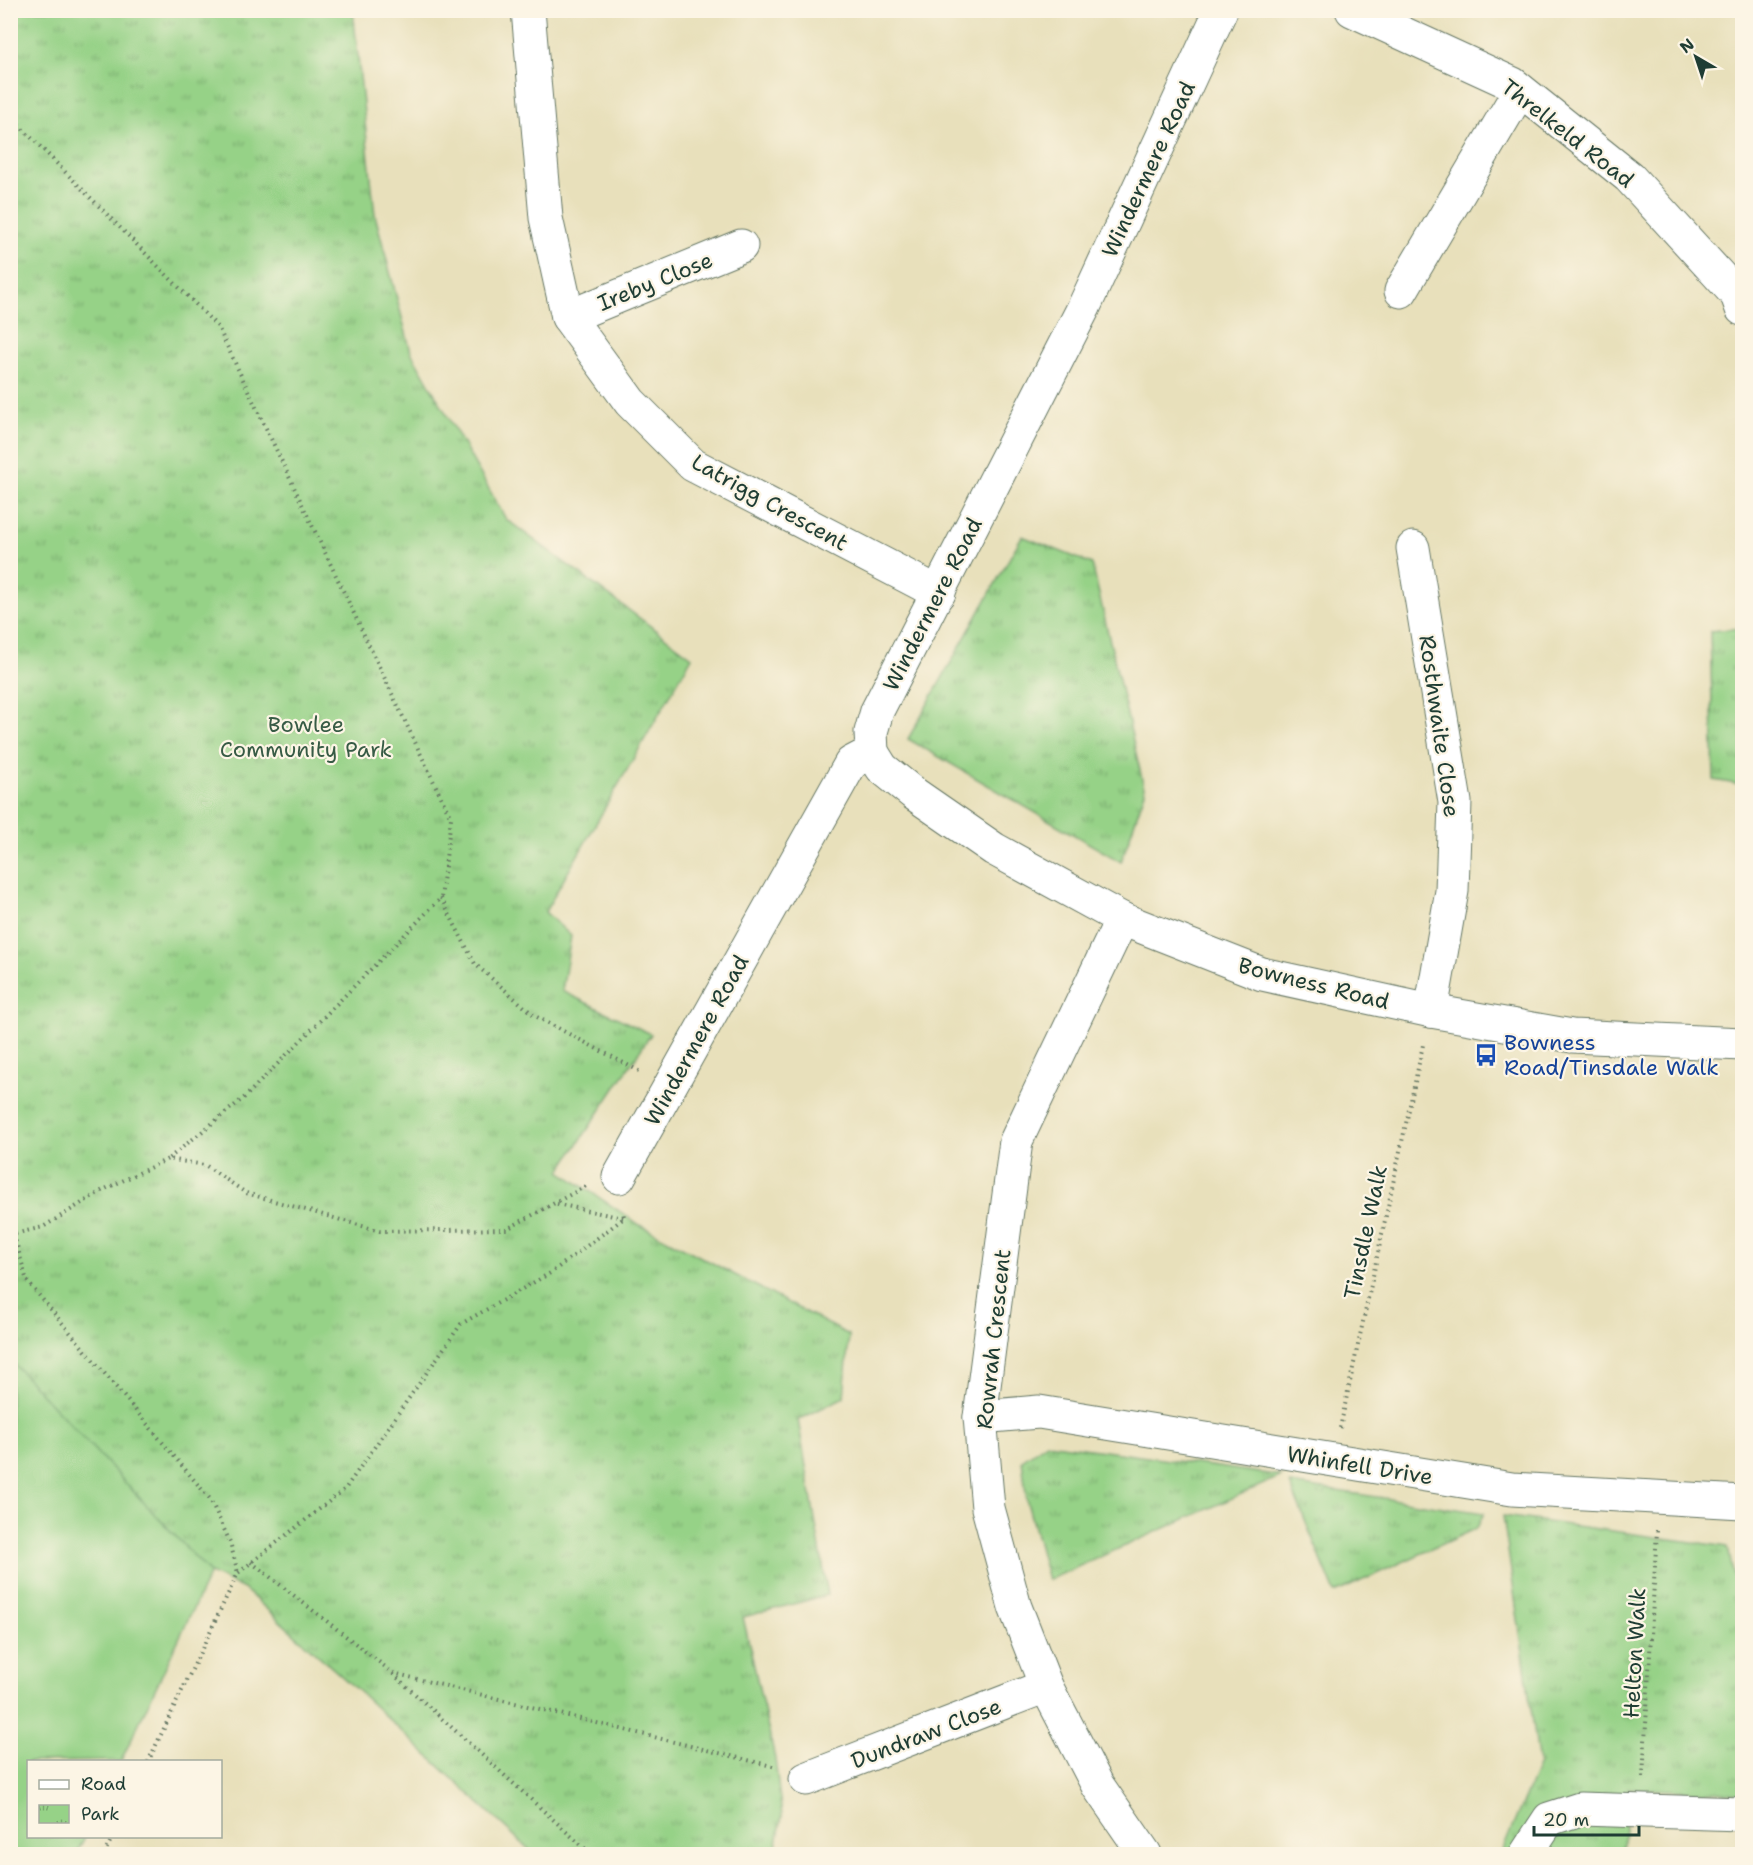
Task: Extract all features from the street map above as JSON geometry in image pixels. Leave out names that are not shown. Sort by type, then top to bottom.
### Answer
[{"type":"street","name":"Latrigg Crescent","points":[[528,10],[546,218],[568,317],[630,402],[693,465],[939,593]]},
{"type":"street","name":"Windermere Road","points":[[619,1177],[851,763],[872,752],[872,732],[877,711],[1084,307],[1221,10]]},
{"type":"street","name":"Threlkeld Road","points":[[1352,10],[1520,90],[1629,177],[1737,295],[1743,309]]},
{"type":"street","points":[[1401,291],[1520,90]]},
{"type":"street","name":"Ireby Close","points":[[568,317],[741,246]]},
{"type":"street","name":"Rosthwaite Close","points":[[1413,548],[1455,802],[1452,891],[1431,1011]]},
{"type":"street","name":"Bowness Road","points":[[872,752],[882,768],[947,818],[994,849],[1122,919],[1262,974],[1431,1011],[1572,1036],[1743,1044]]},
{"type":"street","name":"Rowrah Crescent","points":[[1122,919],[1016,1141],[980,1417],[988,1508],[1015,1607],[1046,1686],[1098,1786],[1145,1854]]},
{"type":"street","name":"Whinfell Drive","points":[[980,1417],[1039,1412],[1512,1489],[1743,1502]]},
{"type":"street","name":"Dundraw Close","points":[[806,1779],[1046,1686]]},
{"type":"street","points":[[1526,1854],[1549,1818],[1580,1809],[1641,1809],[1743,1814]]},
{"type":"path","points":[[10,116],[218,327],[451,818],[441,898],[475,964],[535,1016],[669,1087]]},
{"type":"path","points":[[238,1574],[230,1542],[210,1499],[27,1281],[12,1235],[43,1227],[103,1190],[168,1158],[245,1097],[441,898]]},
{"type":"path","name":"Tinsdle Walk","points":[[1332,1461],[1431,1011]]},
{"type":"path","points":[[168,1158],[205,1164],[246,1193],[380,1231],[507,1229],[557,1204],[583,1187],[619,1177],[624,1218]]},
{"type":"path","points":[[557,1204],[624,1218]]},
{"type":"path","points":[[148,1760],[238,1574],[345,1489],[461,1324],[552,1272],[624,1218]]},
{"type":"path","name":"Helton Walk","points":[[1641,1809],[1659,1499]]},
{"type":"path","points":[[251,1562],[393,1673],[591,1854]]},
{"type":"path","points":[[393,1673],[768,1764],[806,1779]]},
{"type":"path","points":[[104,1854],[112,1838]]},
{"type":"green space","name":"Bowlee Community Park","points":[[11,10],[353,11],[375,215],[411,352],[506,519],[692,657],[545,912],[571,936],[562,991],[651,1034],[560,1171],[640,1225],[849,1335],[844,1397],[798,1420],[828,1595],[743,1617],[775,1759],[782,1816],[775,1854],[534,1854],[244,1589],[210,1573],[11,1361]]},
{"type":"green space","points":[[1022,536],[1092,564],[1145,792],[1121,862],[908,739]]},
{"type":"green space","points":[[1742,628],[1742,785],[1714,780],[1710,631]]},
{"type":"green space","points":[[10,1350],[210,1573],[121,1760],[27,1760],[27,1838],[84,1838],[76,1854],[11,1854]]},
{"type":"green space","points":[[1047,1443],[1282,1476],[1048,1580],[1027,1502],[1022,1460]]},
{"type":"green space","points":[[1290,1484],[1484,1513],[1477,1528],[1335,1593]]},
{"type":"green space","points":[[1503,1516],[1728,1547],[1742,1621],[1742,1794],[1628,1788],[1623,1854],[1501,1854],[1539,1764]]},
{"type":"place","name":"Bowness Road/Tinsdale Walk","points":[[1486,1055]]}]
